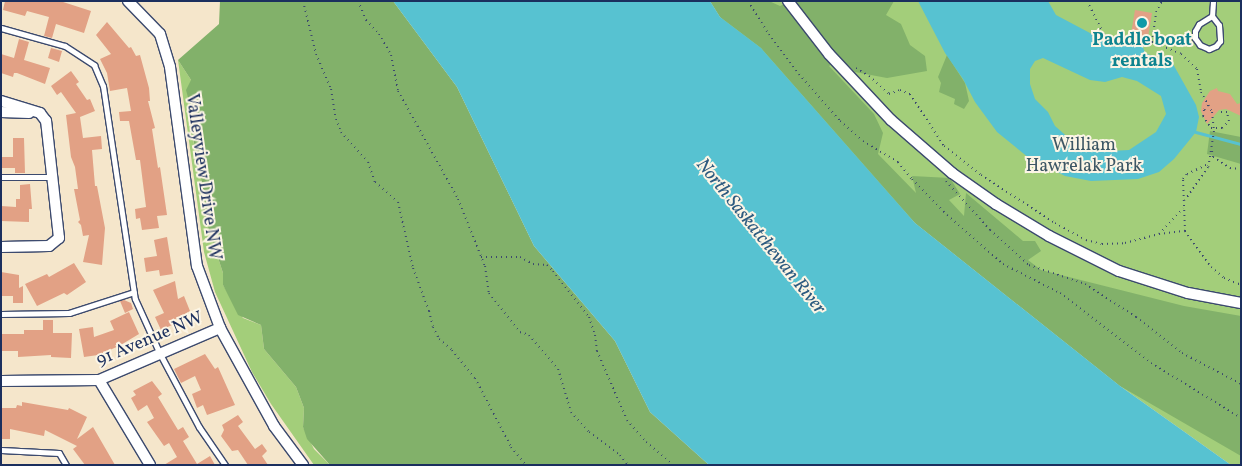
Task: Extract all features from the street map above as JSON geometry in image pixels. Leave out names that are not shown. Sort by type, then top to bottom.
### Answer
[{"type":"street","name":"Valleyview Drive NW","points":[[128,1],[160,34],[170,67],[197,266],[220,328],[274,426],[303,465]]},
{"type":"street","points":[[788,1],[829,54],[895,124],[952,173],[996,204],[1049,236],[1119,271],[1181,291],[1241,303]]},
{"type":"street","points":[[1,101],[40,113],[46,121],[59,238],[49,246],[1,247]]},
{"type":"street","points":[[1,112],[40,113]]},
{"type":"street","name":"91 Avenue NW","points":[[1,381],[99,380],[220,328]]},
{"type":"street","points":[[99,380],[150,465]]},
{"type":"lane","points":[[1212,16],[1199,24],[1195,31],[1195,38],[1200,46],[1209,48],[1216,46],[1220,40],[1219,24],[1212,16],[1213,1]]},
{"type":"lane","points":[[1,28],[65,46],[94,65],[103,86],[136,299],[160,354],[199,427],[225,465]]},
{"type":"lane","points":[[1,177],[52,177]]},
{"type":"lane","points":[[1,314],[69,313],[134,292]]},
{"type":"lane","points":[[1,450],[59,454],[66,465]]},
{"type":"path","points":[[303,1],[316,54],[331,89],[336,119],[341,132],[368,162],[376,182],[398,202],[413,268],[430,311],[433,327],[439,339],[452,350],[475,378],[511,447],[526,465]]},
{"type":"path","points":[[358,1],[366,20],[379,34],[391,55],[398,91],[458,199],[481,257],[489,293],[520,332],[530,336],[558,369],[571,412],[588,432],[620,455],[628,465]]},
{"type":"path","points":[[748,1],[794,67],[840,121],[863,141],[898,162],[947,214],[1003,264],[1052,288],[1152,363],[1241,418]]},
{"type":"path","points":[[1087,1],[1104,34],[1116,38],[1152,42],[1181,54],[1192,62],[1199,76],[1201,92],[1212,112],[1214,130],[1209,164],[1186,200],[1184,207],[1185,231],[1210,267],[1224,278],[1241,284]]},
{"type":"path","points":[[1152,42],[1156,12],[1162,1]]},
{"type":"path","points":[[852,66],[869,76],[886,93],[892,94],[900,90],[910,94],[944,146],[980,175],[1054,223],[1086,240],[1102,244],[1125,243],[1159,234],[1185,231]]},
{"type":"path","points":[[1208,106],[1204,110],[1203,116],[1207,126],[1214,130],[1222,128],[1229,121],[1227,112],[1219,112]]},
{"type":"path","points":[[1212,146],[1213,157],[1230,168],[1241,169]]},
{"type":"path","points":[[1186,200],[1182,186],[1184,176],[1209,164]]},
{"type":"path","points":[[1159,234],[1184,207]]},
{"type":"path","points":[[481,257],[520,257],[533,264],[547,266],[553,272],[589,317],[595,335],[597,351],[621,409],[646,442],[673,465]]},
{"type":"green space","points":[[220,1],[393,1],[457,87],[534,246],[615,341],[650,412],[709,465],[330,465],[307,439],[303,427],[304,408],[296,387],[264,349],[261,325],[238,315],[223,285],[223,273],[203,212],[204,194],[192,133],[195,124],[186,90],[191,80],[178,60],[219,24]]},
{"type":"green space","name":"William Hawrelak Park","points":[[710,1],[1241,1],[1241,465],[1231,465],[1120,386],[915,223],[720,17]]},
{"type":"green space","points":[[710,1],[769,1],[780,6],[791,1],[894,1],[886,15],[901,24],[910,45],[925,56],[927,71],[887,78],[855,72],[841,58],[829,66],[874,114],[883,133],[878,154],[916,193],[912,176],[950,178],[960,194],[949,200],[964,216],[966,193],[1023,241],[1035,241],[1041,251],[1028,260],[1041,270],[1184,306],[1241,316],[1241,456],[1120,386],[915,223],[761,48],[720,17]]},
{"type":"green space","points":[[947,55],[965,83],[969,101],[964,109],[954,104],[955,99],[939,92],[941,83],[938,77]]},
{"type":"green space","points":[[178,60],[191,80],[195,124],[192,134],[204,194],[203,212],[223,273],[223,285],[243,318],[261,325],[264,349],[296,387],[304,408],[303,427],[314,449],[330,465],[314,465],[271,404],[252,372],[215,292],[204,252]]},
{"type":"green space","points":[[1210,131],[1241,137],[1241,164],[1207,154]]},
{"type":"water","name":"North Saskatchewan River","points":[[393,1],[710,1],[720,17],[761,48],[915,223],[1120,386],[1231,465],[709,465],[650,412],[615,341],[534,246],[457,87]]},
{"type":"water","points":[[918,1],[1048,1],[1056,15],[1107,42],[1143,47],[1145,53],[1173,64],[1196,105],[1199,117],[1196,132],[1174,159],[1159,172],[1138,179],[1091,181],[1065,176],[1029,158],[997,132],[975,102],[963,79],[945,53]],"holes":[[[1043,58],[1090,80],[1105,82],[1122,77],[1137,81],[1161,96],[1166,114],[1156,132],[1129,150],[1110,151],[1071,140],[1055,126],[1048,112],[1035,99],[1030,84],[1030,69],[1035,61]]]},
{"type":"building","points":[[5,1],[60,1],[91,11],[84,33],[56,24],[52,38],[44,36],[49,17],[27,11],[25,16],[3,10]]},
{"type":"building","name":"Paddle boat rentals","points":[[1135,10],[1152,13],[1148,37],[1131,34]]},
{"type":"building","points":[[107,22],[129,48],[131,47],[136,56],[140,55],[149,88],[150,101],[148,101],[155,128],[152,129],[167,215],[157,216],[159,228],[142,230],[140,218],[136,219],[135,209],[146,207],[140,160],[136,160],[129,121],[120,121],[119,112],[131,111],[127,88],[110,91],[107,73],[100,59],[111,54],[96,35]]},
{"type":"building","points":[[19,39],[29,42],[24,60],[50,68],[45,84],[17,73],[14,73],[13,77],[1,73],[1,54],[14,58]]},
{"type":"building","points":[[51,48],[62,51],[59,62],[48,58]]},
{"type":"building","points":[[71,71],[79,82],[76,84],[87,100],[90,99],[95,111],[80,117],[83,138],[101,136],[102,149],[92,150],[95,186],[97,186],[105,228],[102,265],[83,262],[89,235],[83,236],[81,225],[78,222],[80,220],[74,189],[78,189],[75,167],[71,157],[66,115],[76,113],[61,92],[57,95],[51,86]]},
{"type":"building","points":[[1217,88],[1218,91],[1230,94],[1237,104],[1241,103],[1241,116],[1226,109],[1219,110],[1207,124],[1201,111],[1202,103],[1210,91]]},
{"type":"building","points":[[13,138],[24,138],[25,173],[15,173],[15,168],[1,168],[1,157],[13,157]]},
{"type":"building","points":[[30,184],[32,209],[29,209],[29,222],[1,221],[1,206],[16,207],[16,199],[20,199],[20,185]]},
{"type":"building","points":[[167,237],[173,274],[160,276],[159,270],[146,272],[144,258],[157,256],[154,240]]},
{"type":"building","points":[[74,263],[86,282],[67,295],[64,293],[37,306],[25,284],[47,274],[49,277]]},
{"type":"building","points":[[1,272],[19,275],[19,288],[23,286],[23,303],[13,303],[13,296],[1,296]]},
{"type":"building","points":[[175,281],[178,299],[184,296],[190,311],[170,322],[172,325],[161,330],[155,317],[164,313],[153,290]]},
{"type":"building","points":[[124,300],[131,303],[133,309],[125,313],[120,301]]},
{"type":"building","points":[[129,312],[139,334],[119,346],[98,355],[84,357],[79,329],[93,327],[94,337],[114,330],[110,321]]},
{"type":"building","points":[[43,320],[53,320],[53,333],[72,333],[71,358],[51,357],[51,355],[18,357],[18,351],[1,351],[1,334],[24,334],[24,330],[43,330]]},
{"type":"building","points":[[205,354],[215,369],[218,367],[235,405],[207,415],[203,405],[197,408],[192,394],[201,390],[195,376],[181,383],[174,369]]},
{"type":"building","points":[[152,381],[162,394],[158,397],[178,430],[183,427],[189,437],[183,441],[197,464],[210,456],[215,465],[164,465],[177,457],[169,443],[164,446],[147,422],[154,418],[147,405],[138,411],[131,398],[136,395],[133,391]]},
{"type":"building","points":[[22,402],[68,410],[69,408],[87,417],[77,439],[93,427],[115,465],[85,465],[73,449],[77,446],[45,430],[44,436],[10,429],[10,439],[1,439],[1,408],[16,408],[17,405],[22,406]]},
{"type":"building","points":[[238,415],[243,422],[238,426],[255,449],[262,444],[267,451],[262,456],[268,465],[248,465],[238,450],[232,451],[221,436],[224,430],[222,425]]},
{"type":"waterway","points":[[1196,132],[1241,144]]},
{"type":"place","name":"Paddle boat rentals","points":[[1142,23]]}]
